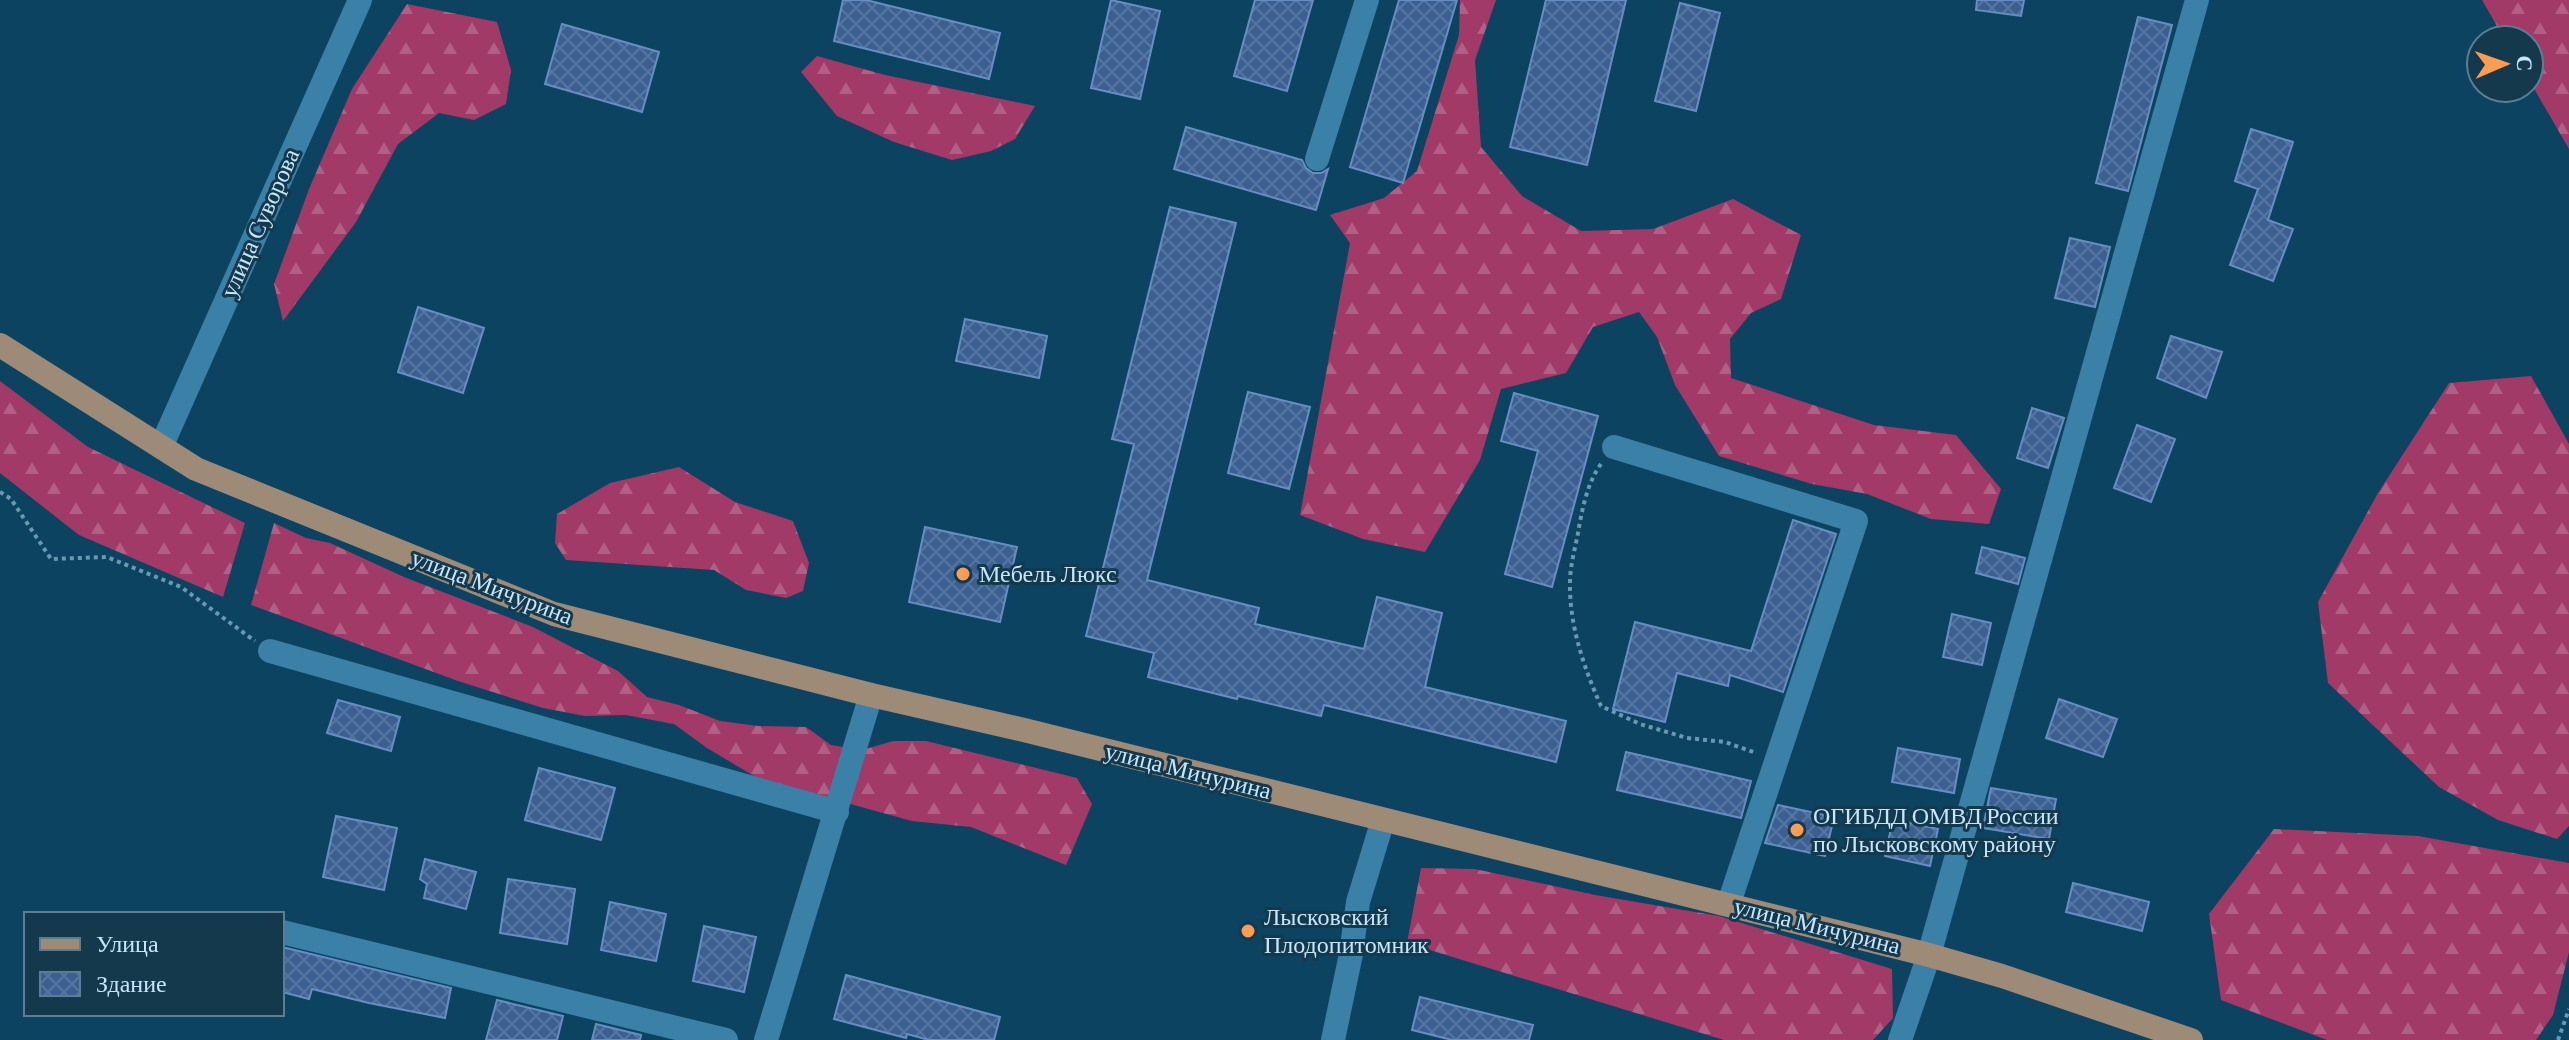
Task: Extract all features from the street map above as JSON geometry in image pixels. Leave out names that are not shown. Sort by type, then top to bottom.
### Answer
[{"type":"main road","name":"улица Мичурина","points":[[0,345],[196,469],[554,614],[1929,955],[2002,976],[2191,1040]]},
{"type":"street","name":"улица Суворова","points":[[161,447],[360,0]]},
{"type":"street","points":[[1317,159],[1367,0]]},
{"type":"street","points":[[1900,1040],[1929,955],[2197,0]]},
{"type":"street","points":[[1614,447],[1856,521],[1729,903]]},
{"type":"street","points":[[270,651],[837,812]]},
{"type":"street","points":[[766,1040],[871,695]]},
{"type":"street","points":[[1333,1040],[1358,902],[1383,820]]},
{"type":"street","points":[[284,932],[726,1040]]},
{"type":"path","points":[[1614,447],[1595,472],[1582,508],[1570,582],[1575,633],[1588,678],[1601,706],[1640,724],[1687,738],[1725,742],[1777,760]]},
{"type":"path","points":[[0,492],[11,499],[51,559],[107,557],[181,587],[270,651]]},
{"type":"path","points":[[2558,1040],[2569,1009]]},
{"type":"green space","points":[[1460,0],[1496,0],[1475,60],[1481,147],[1522,196],[1581,231],[1653,229],[1733,199],[1801,235],[1781,299],[1751,313],[1730,339],[1731,378],[1874,425],[1956,435],[2001,489],[1989,524],[1931,519],[1867,494],[1812,484],[1719,456],[1675,385],[1657,337],[1639,312],[1593,327],[1566,373],[1501,389],[1480,460],[1425,552],[1363,539],[1300,515],[1350,243],[1330,215],[1384,198],[1417,171],[1459,35]]},
{"type":"green space","points":[[2482,0],[2569,0],[2569,149],[2543,104],[2545,24],[2496,24]]},
{"type":"green space","points":[[407,4],[497,22],[511,70],[506,104],[474,120],[439,113],[398,144],[356,222],[283,321],[274,284],[309,189],[352,89]]},
{"type":"green space","points":[[817,56],[885,75],[1035,106],[1015,139],[991,151],[952,160],[894,142],[837,116],[801,72]]},
{"type":"green space","points":[[2531,376],[2569,444],[2569,826],[2557,839],[2498,820],[2439,787],[2328,683],[2318,602],[2378,493],[2449,383]]},
{"type":"green space","points":[[0,381],[88,447],[245,523],[223,597],[79,535],[0,473]]},
{"type":"green space","points":[[679,467],[735,502],[793,521],[809,563],[803,591],[786,598],[746,590],[714,570],[566,560],[555,543],[557,514],[610,483]]},
{"type":"green space","points":[[274,523],[533,627],[618,671],[647,697],[720,721],[806,727],[831,745],[862,750],[893,741],[926,741],[1077,778],[1092,804],[1066,865],[971,827],[912,821],[759,779],[674,724],[626,715],[585,716],[543,708],[458,681],[251,605]]},
{"type":"green space","points":[[2274,829],[2418,836],[2569,863],[2569,952],[2553,1015],[2536,1040],[2327,1040],[2221,1000],[2209,914]]},
{"type":"green space","points":[[1421,868],[1475,869],[1595,895],[1719,916],[1892,969],[1893,1018],[1873,1040],[1724,1040],[1407,943]]},
{"type":"building","points":[[843,0],[866,0],[1000,33],[989,79],[834,41]]},
{"type":"building","points":[[1111,0],[1160,11],[1140,99],[1091,88]]},
{"type":"building","points":[[1255,0],[1313,0],[1287,91],[1234,76]]},
{"type":"building","points":[[1399,0],[1457,0],[1403,183],[1350,167]]},
{"type":"building","points":[[1546,0],[1626,0],[1587,165],[1510,147]]},
{"type":"building","points":[[1977,0],[2024,0],[2021,16],[1976,10]]},
{"type":"building","points":[[1680,3],[1720,13],[1696,111],[1655,101]]},
{"type":"building","points":[[2138,17],[2172,25],[2128,191],[2096,183]]},
{"type":"building","points":[[562,24],[659,52],[642,112],[545,84]]},
{"type":"building","points":[[1186,127],[1302,160],[1313,173],[1328,169],[1316,210],[1174,169]]},
{"type":"building","points":[[2251,129],[2293,142],[2268,220],[2293,229],[2273,281],[2230,265],[2258,189],[2235,181]]},
{"type":"building","points":[[1170,207],[1236,223],[1147,580],[1259,608],[1255,624],[1364,649],[1377,597],[1442,613],[1425,687],[1566,721],[1556,762],[1324,705],[1321,716],[1148,677],[1154,653],[1086,636],[1134,444],[1112,439]]},
{"type":"building","points":[[2070,238],[2110,247],[2095,307],[2055,298]]},
{"type":"building","points":[[418,307],[484,328],[463,393],[398,372]]},
{"type":"building","points":[[965,319],[1047,336],[1039,378],[956,361]]},
{"type":"building","points":[[2171,336],[2222,352],[2206,398],[2157,378]]},
{"type":"building","points":[[1248,392],[1310,407],[1289,489],[1228,473]]},
{"type":"building","points":[[1514,393],[1598,416],[1552,587],[1505,574],[1538,451],[1501,441]]},
{"type":"building","points":[[2032,408],[2064,418],[2048,468],[2017,458]]},
{"type":"building","points":[[2137,425],[2175,439],[2151,502],[2114,488]]},
{"type":"building","points":[[1793,520],[1836,534],[1783,692],[1730,675],[1728,686],[1677,673],[1665,722],[1613,709],[1635,622],[1751,651]]},
{"type":"building","name":"Мебель Люкс","points":[[925,527],[1017,547],[1000,622],[909,602]]},
{"type":"building","points":[[1982,547],[2025,558],[2018,584],[1976,573]]},
{"type":"building","points":[[1952,614],[1991,623],[1982,665],[1943,657]]},
{"type":"building","points":[[2059,699],[2117,719],[2103,757],[2046,738]]},
{"type":"building","points":[[338,700],[400,717],[391,751],[327,733]]},
{"type":"building","points":[[1898,748],[1960,759],[1954,793],[1892,782]]},
{"type":"building","points":[[1626,752],[1751,781],[1741,818],[1617,790]]},
{"type":"building","points":[[539,768],[615,788],[601,840],[525,820]]},
{"type":"building","points":[[1991,788],[2056,799],[2049,839],[1983,828]]},
{"type":"building","name":"ОГИБДД ОМВД России по Лысковскому району","points":[[1778,805],[1834,817],[1825,856],[1765,843]]},
{"type":"building","points":[[336,816],[397,828],[384,890],[323,877]]},
{"type":"building","points":[[1893,819],[1938,829],[1930,866],[1885,856]]},
{"type":"building","points":[[425,859],[476,872],[466,909],[424,898],[427,884],[420,879]]},
{"type":"building","points":[[508,879],[575,889],[567,944],[500,933]]},
{"type":"building","points":[[2073,883],[2149,902],[2142,931],[2066,912]]},
{"type":"building","points":[[610,902],[666,914],[656,961],[601,950]]},
{"type":"building","points":[[704,926],[756,937],[744,992],[693,981]]},
{"type":"building","points":[[284,947],[451,988],[445,1018],[312,989],[309,999],[284,993]]},
{"type":"building","points":[[846,975],[1000,1017],[994,1040],[929,1040],[907,1034],[906,1038],[834,1019]]},
{"type":"building","points":[[1420,997],[1533,1025],[1529,1040],[1452,1040],[1412,1030]]},
{"type":"building","points":[[497,1000],[563,1016],[557,1040],[486,1040]]},
{"type":"building","points":[[596,1024],[641,1035],[640,1040],[592,1040]]},
{"type":"place","name":"Мебель Люкс","points":[[963,574]]},
{"type":"place","name":"ОГИБДД ОМВД России по Лысковскому району","points":[[1797,830]]},
{"type":"place","name":"Лысковский Плодопитомник","points":[[1248,931]]}]
